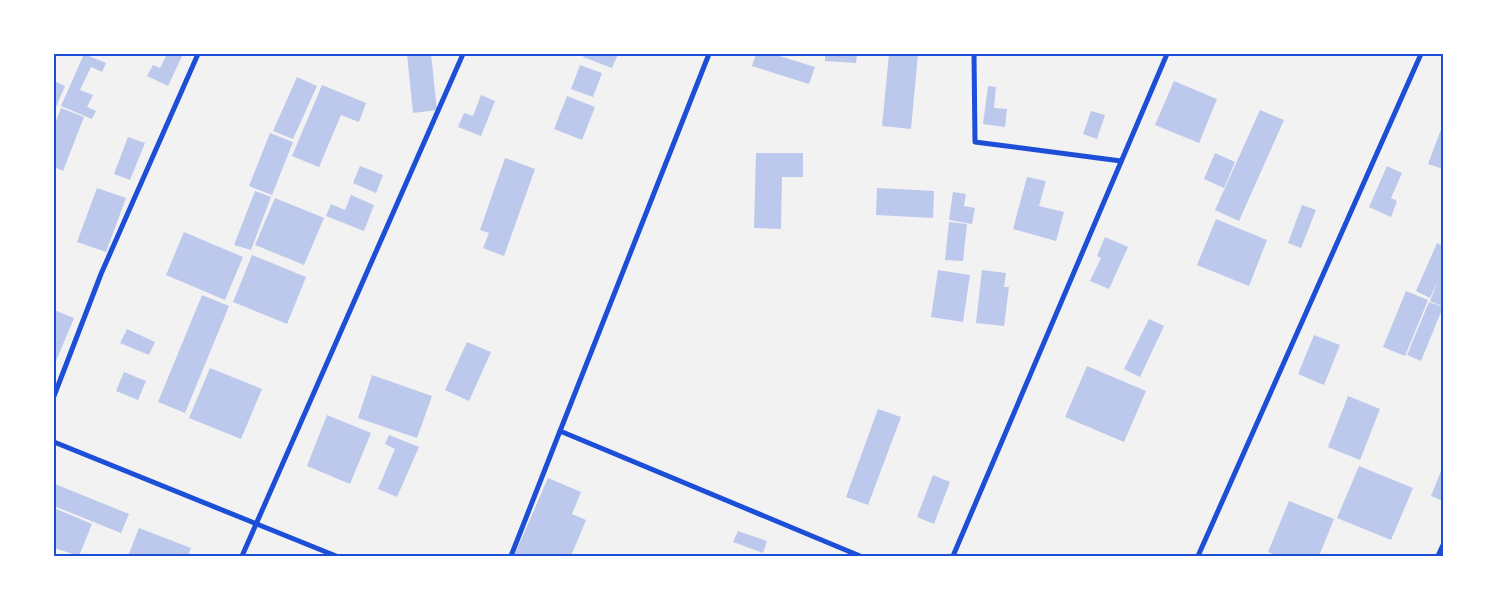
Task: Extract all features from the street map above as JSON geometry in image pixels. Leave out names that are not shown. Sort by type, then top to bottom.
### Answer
[{"type":"street","points":[[54,396],[100,274],[198,54]]},
{"type":"street","points":[[242,556],[463,54]]},
{"type":"street","points":[[511,556],[709,54]]},
{"type":"street","points":[[974,54],[974,142],[1121,161]]},
{"type":"street","points":[[953,556],[1167,54]]},
{"type":"street","points":[[1198,556],[1421,54]]},
{"type":"street","points":[[560,431],[860,556]]},
{"type":"street","points":[[54,442],[336,556]]},
{"type":"street","points":[[1438,556],[1443,545]]},
{"type":"building","points":[[84,54],[106,63],[102,72],[91,67],[80,90],[93,95],[87,107],[96,111],[92,119],[61,106]]},
{"type":"building","points":[[167,54],[183,54],[168,86],[147,76],[153,65],[160,68]]},
{"type":"building","points":[[407,54],[431,54],[437,110],[413,113]]},
{"type":"building","points":[[585,54],[618,54],[612,68],[583,57]]},
{"type":"building","points":[[756,54],[773,54],[815,67],[809,84],[752,66]]},
{"type":"building","points":[[825,54],[857,54],[856,63],[825,61]]},
{"type":"building","points":[[889,54],[918,54],[911,129],[882,126]]},
{"type":"building","points":[[580,65],[602,73],[593,97],[571,89]]},
{"type":"building","points":[[297,77],[317,86],[293,139],[273,131]]},
{"type":"building","points":[[1174,81],[1217,99],[1199,143],[1155,125]]},
{"type":"building","points":[[56,82],[65,86],[56,107],[54,107],[54,86]]},
{"type":"building","points":[[322,85],[366,103],[359,122],[341,115],[319,167],[292,156]]},
{"type":"building","points":[[988,86],[996,87],[994,108],[1007,109],[1005,127],[983,124]]},
{"type":"building","points":[[481,95],[495,101],[481,136],[458,127],[464,113],[473,116]]},
{"type":"building","points":[[567,96],[595,107],[582,140],[554,129]]},
{"type":"building","points":[[61,108],[84,117],[63,171],[54,167],[54,126]]},
{"type":"building","points":[[1260,110],[1284,120],[1239,221],[1215,210]]},
{"type":"building","points":[[1091,111],[1105,115],[1097,139],[1083,134]]},
{"type":"building","points":[[1443,124],[1443,169],[1428,164]]},
{"type":"building","points":[[270,133],[293,142],[272,195],[249,186]]},
{"type":"building","points":[[128,137],[145,143],[130,180],[114,174]]},
{"type":"building","points":[[756,153],[803,153],[803,177],[782,177],[781,229],[754,228]]},
{"type":"building","points":[[1215,153],[1235,162],[1224,188],[1204,179]]},
{"type":"building","points":[[505,158],[535,169],[504,256],[483,248],[489,233],[480,230]]},
{"type":"building","points":[[360,166],[383,175],[376,193],[353,183]]},
{"type":"building","points":[[1387,166],[1402,173],[1391,198],[1397,201],[1391,217],[1369,207]]},
{"type":"building","points":[[1027,177],[1046,181],[1039,206],[1064,212],[1056,241],[1013,229]]},
{"type":"building","points":[[97,188],[126,198],[106,252],[77,242]]},
{"type":"building","points":[[877,188],[934,191],[933,218],[876,215]]},
{"type":"building","points":[[255,191],[271,197],[251,250],[234,245]]},
{"type":"building","points":[[953,192],[966,194],[964,206],[975,208],[972,224],[949,220]]},
{"type":"building","points":[[351,195],[374,205],[364,231],[326,216],[331,204],[345,210]]},
{"type":"building","points":[[275,198],[324,218],[304,265],[255,245]]},
{"type":"building","points":[[1302,205],[1316,210],[1301,248],[1288,243]]},
{"type":"building","points":[[1216,219],[1267,240],[1249,286],[1197,265]]},
{"type":"building","points":[[949,222],[967,224],[963,261],[945,260]]},
{"type":"building","points":[[184,232],[243,257],[225,300],[166,275]]},
{"type":"building","points":[[1105,237],[1128,247],[1109,289],[1090,281],[1101,258],[1097,256]]},
{"type":"building","points":[[1437,243],[1443,246],[1442,306],[1430,301],[1438,280],[1430,298],[1416,291]]},
{"type":"building","points":[[252,255],[306,277],[287,324],[233,302]]},
{"type":"building","points":[[938,270],[970,275],[963,322],[931,317]]},
{"type":"building","points":[[982,270],[1006,273],[1004,287],[1009,287],[1004,326],[976,323]]},
{"type":"building","points":[[1406,291],[1428,300],[1405,356],[1383,347]]},
{"type":"building","points":[[202,295],[229,306],[185,413],[158,402]]},
{"type":"building","points":[[1429,302],[1443,307],[1421,361],[1407,355]]},
{"type":"building","points":[[54,310],[74,318],[54,366]]},
{"type":"building","points":[[1149,319],[1164,326],[1140,377],[1124,369]]},
{"type":"building","points":[[127,329],[155,342],[149,355],[120,343]]},
{"type":"building","points":[[1314,335],[1340,345],[1324,385],[1298,374]]},
{"type":"building","points":[[467,342],[491,352],[469,401],[445,390]]},
{"type":"building","points":[[1087,366],[1146,391],[1124,442],[1065,417]]},
{"type":"building","points":[[210,368],[262,389],[241,439],[189,418]]},
{"type":"building","points":[[124,372],[146,381],[138,400],[116,391]]},
{"type":"building","points":[[372,375],[432,396],[417,438],[358,418]]},
{"type":"building","points":[[1348,396],[1380,409],[1360,460],[1328,447]]},
{"type":"building","points":[[878,409],[901,417],[868,505],[846,497]]},
{"type":"building","points":[[327,415],[371,433],[350,484],[307,466]]},
{"type":"building","points":[[389,435],[419,447],[397,497],[378,489],[395,449],[385,444]]},
{"type":"building","points":[[1359,466],[1413,488],[1391,540],[1337,518]]},
{"type":"building","points":[[1443,466],[1443,501],[1431,496]]},
{"type":"building","points":[[933,475],[950,482],[934,524],[917,517]]},
{"type":"building","points":[[548,478],[581,492],[572,514],[586,520],[571,556],[514,556]]},
{"type":"building","points":[[55,484],[129,514],[121,533],[54,506]]},
{"type":"building","points":[[1289,501],[1334,519],[1319,556],[1279,556],[1268,552]]},
{"type":"building","points":[[54,508],[92,524],[79,556],[54,548]]},
{"type":"building","points":[[139,528],[191,548],[188,556],[128,556]]},
{"type":"building","points":[[738,531],[767,541],[763,553],[733,542]]}]
